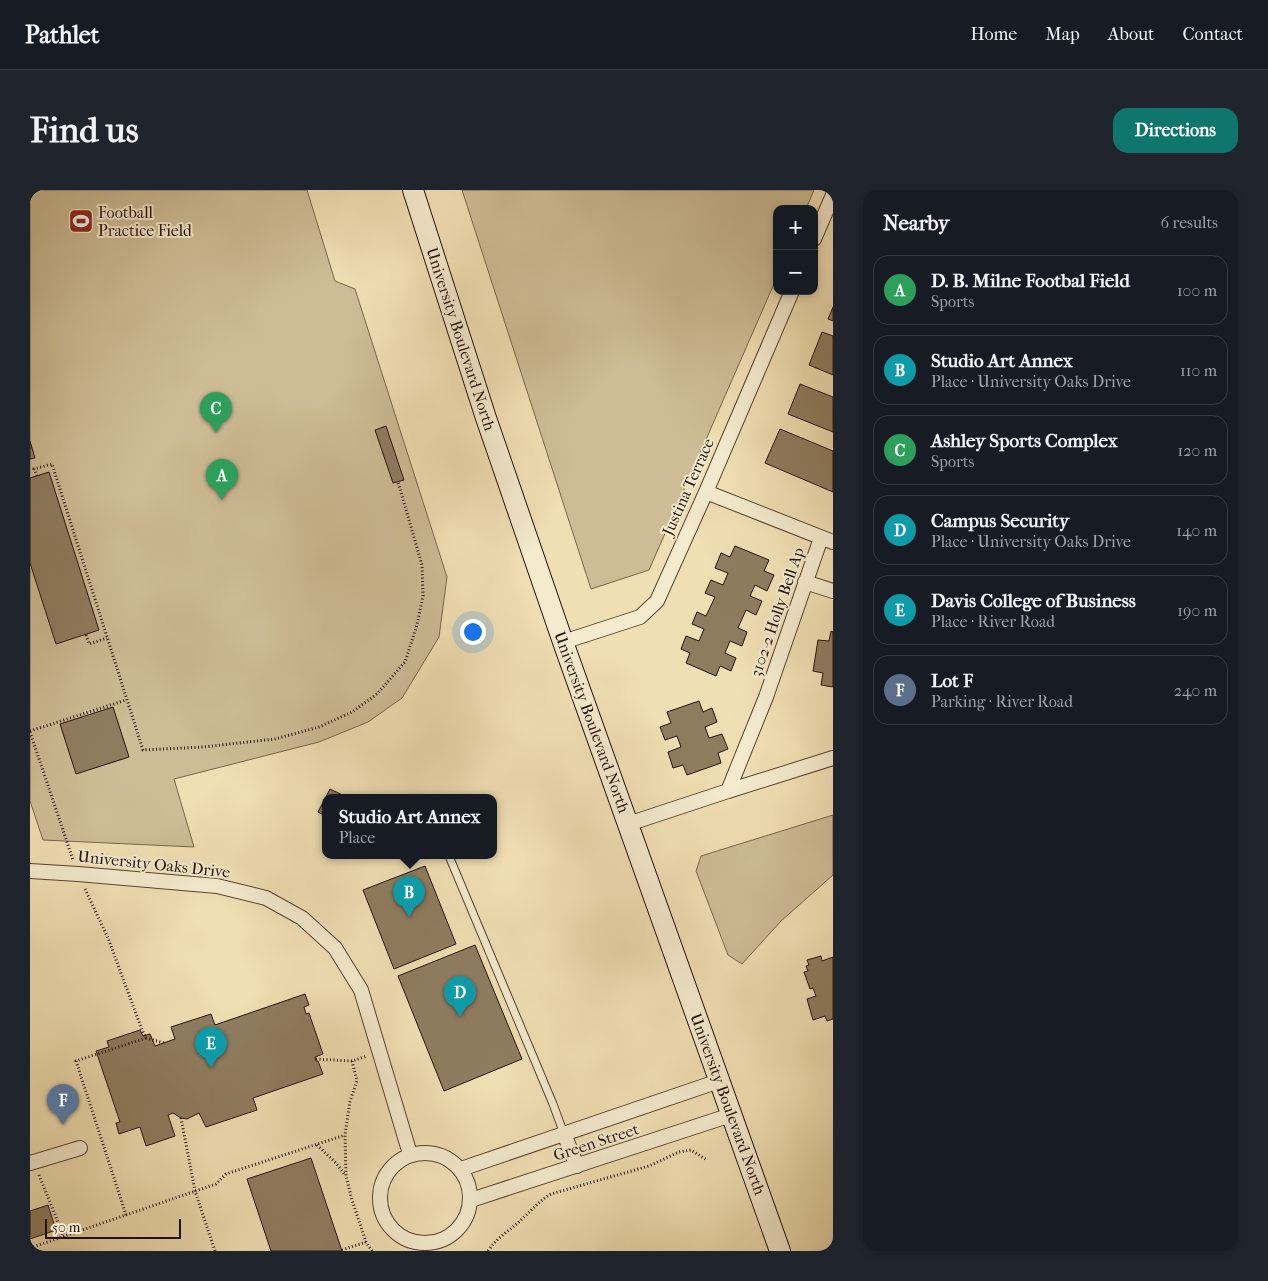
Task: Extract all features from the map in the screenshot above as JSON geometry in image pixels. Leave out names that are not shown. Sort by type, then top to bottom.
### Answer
[{"type":"main road","name":"University Boulevard North","points":[[413,190],[480,400],[563,642],[780,1251]]},
{"type":"street","points":[[818,230],[833,195]]},
{"type":"street","name":"Justina Terrace","points":[[563,642],[640,617],[657,601],[790,295]]},
{"type":"street","points":[[706,492],[827,540]]},
{"type":"street","name":"3102-2 Holly Bell Ap","points":[[728,791],[766,697],[805,582],[827,540]]},
{"type":"street","points":[[805,582],[833,591]]},
{"type":"street","points":[[628,824],[833,758]]},
{"type":"street","name":"University Oaks Drive","points":[[30,871],[217,886],[266,898],[302,918],[335,948],[361,990],[410,1154]]},
{"type":"street","name":"Green Street","points":[[461,1169],[720,1081]]},
{"type":"street","name":"Green Street","points":[[471,1200],[732,1115]]},
{"type":"street","points":[[564,1134],[577,1166]]},
{"type":"street","points":[[32,1162],[80,1148]]},
{"type":"street","points":[[424,1152],[438,1154],[451,1160],[461,1169],[468,1184],[471,1200],[468,1213],[462,1224],[444,1245],[414,1242],[400,1236],[390,1226],[382,1213],[379,1199],[381,1185],[387,1172],[397,1161],[410,1154],[424,1152]]},
{"type":"lane","points":[[450,859],[564,1134]]},
{"type":"path","points":[[36,476],[34,469],[52,464],[143,750],[203,747],[275,739],[319,727],[352,712],[377,694],[405,662],[417,626],[423,596],[422,565],[398,482]]},
{"type":"path","points":[[86,634],[89,644],[107,638]]},
{"type":"path","points":[[126,700],[30,732],[78,874],[108,938],[146,1038]]},
{"type":"path","points":[[126,1215],[76,1061],[146,1038],[164,1043]]},
{"type":"path","points":[[316,1059],[352,1061],[381,1052]]},
{"type":"path","points":[[352,1061],[357,1081],[350,1100],[345,1135],[346,1176],[366,1242],[372,1251]]},
{"type":"path","points":[[181,1118],[195,1191],[215,1251]]},
{"type":"path","points":[[30,1248],[216,1184],[226,1174],[345,1135]]},
{"type":"path","points":[[316,1145],[336,1163],[346,1176]]},
{"type":"path","points":[[488,1251],[496,1239],[523,1218],[538,1202],[551,1194],[649,1166],[678,1152],[690,1150],[707,1160]]},
{"type":"path","points":[[32,1162],[64,1237]]},
{"type":"path","points":[[342,1250],[366,1242]]},
{"type":"shaded area","points":[[30,190],[307,190],[335,281],[355,289],[447,577],[439,637],[402,698],[368,722],[319,742],[174,779],[194,847],[43,840],[30,801]]},
{"type":"shaded area","points":[[462,190],[814,190],[808,205],[773,205],[773,286],[649,570],[591,589]]},
{"type":"shaded area","points":[[833,815],[833,875],[781,921],[742,964],[728,955],[696,871],[701,856]]},
{"type":"building","points":[[833,307],[833,321],[828,319]]},
{"type":"building","points":[[822,332],[833,336],[833,375],[809,365]]},
{"type":"building","points":[[800,384],[833,397],[833,432],[788,414]]},
{"type":"building","points":[[386,426],[404,480],[393,483],[375,430]]},
{"type":"building","points":[[780,429],[833,451],[833,492],[765,463]]},
{"type":"building","points":[[30,441],[35,458],[30,459]]},
{"type":"building","points":[[49,472],[99,630],[56,644],[30,563],[30,478]]},
{"type":"building","points":[[735,546],[769,560],[764,571],[774,575],[767,591],[755,585],[750,596],[762,601],[756,615],[746,610],[738,628],[747,632],[742,646],[730,641],[725,653],[736,658],[731,671],[720,666],[716,676],[686,663],[690,653],[681,649],[686,636],[699,641],[704,629],[692,624],[697,612],[706,616],[715,597],[705,593],[711,580],[723,585],[728,573],[715,568],[721,553],[730,557]]},
{"type":"building","points":[[831,631],[833,632],[833,687],[821,685],[823,673],[813,671],[818,640],[829,641]]},
{"type":"building","points":[[699,701],[703,712],[712,708],[717,722],[705,727],[709,738],[722,734],[728,749],[718,753],[721,763],[687,775],[683,765],[673,768],[668,752],[681,747],[677,736],[665,740],[660,727],[671,723],[667,712]]},
{"type":"building","points":[[113,707],[129,757],[76,774],[60,724]]},
{"type":"building","points":[[330,789],[341,794],[327,794]]},
{"type":"building","points":[[322,805],[322,814],[318,812]]},
{"type":"building","points":[[425,866],[456,944],[394,969],[363,890]]},
{"type":"building","points":[[475,945],[522,1059],[444,1091],[398,976]]},
{"type":"building","points":[[821,956],[822,961],[833,957],[833,1019],[827,1021],[825,1016],[813,1020],[807,999],[816,996],[813,988],[810,989],[804,972],[808,971],[806,966],[809,965],[807,960]]},
{"type":"building","points":[[305,994],[309,1005],[304,1007],[306,1014],[309,1013],[323,1054],[315,1057],[323,1074],[253,1098],[257,1110],[206,1127],[199,1113],[187,1119],[173,1113],[168,1115],[175,1136],[146,1146],[140,1127],[119,1134],[116,1123],[120,1122],[96,1051],[109,1047],[107,1041],[140,1030],[143,1036],[150,1034],[155,1046],[175,1039],[171,1027],[211,1014],[215,1025]]},
{"type":"building","points":[[311,1158],[342,1251],[271,1251],[247,1179]]},
{"type":"building","points":[[48,1205],[56,1230],[30,1239],[30,1211]]},
{"type":"place","name":"Football Practice Field","points":[[81,221]]},
{"type":"place","name":"Ashley Sports Complex","points":[[216,433]]},
{"type":"place","name":"D. B. Milne Footbal Field","points":[[222,500]]},
{"type":"place","name":"Studio Art Annex","points":[[409,917]]},
{"type":"place","name":"Campus Security","points":[[460,1017]]},
{"type":"place","name":"Davis College of Business","points":[[211,1068]]},
{"type":"place","name":"Lot F","points":[[63,1125]]}]
